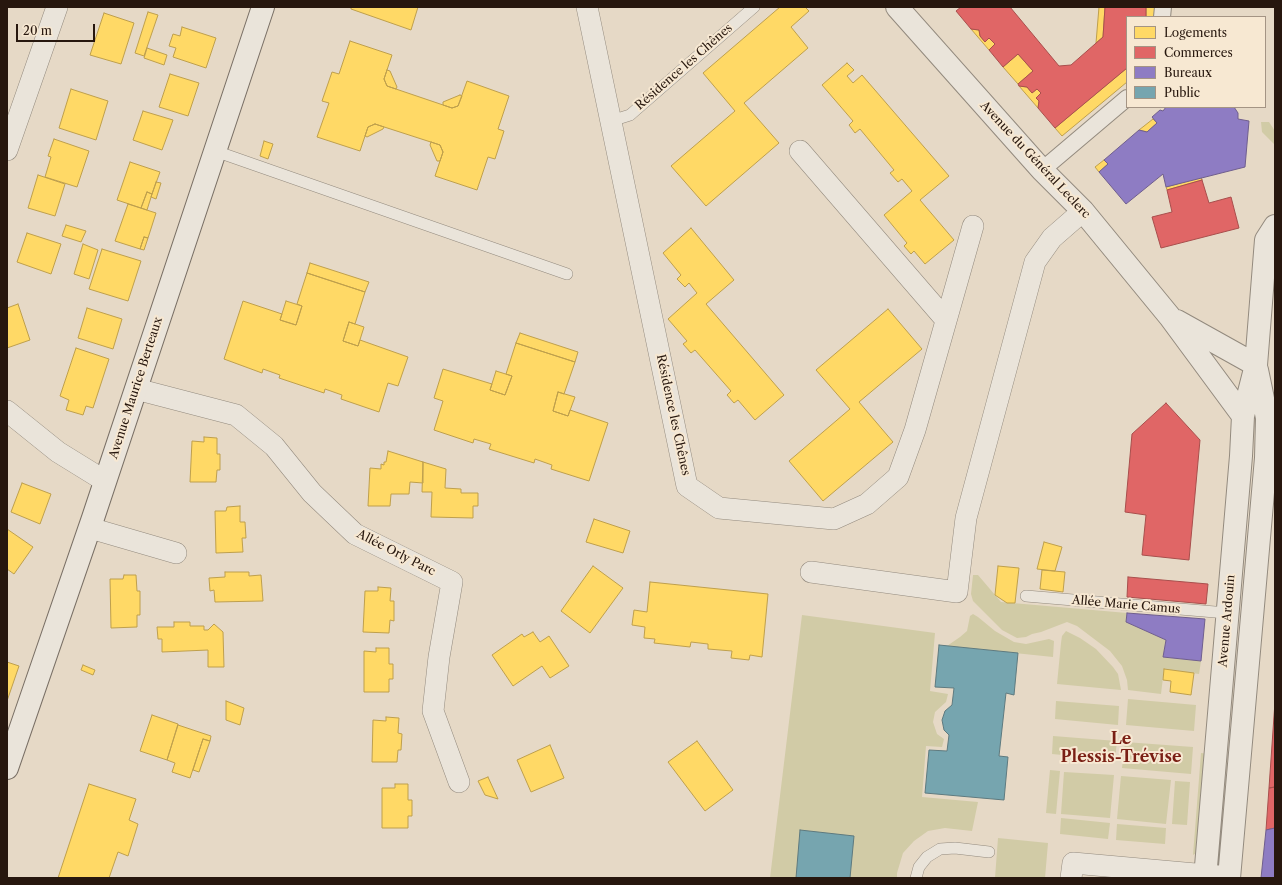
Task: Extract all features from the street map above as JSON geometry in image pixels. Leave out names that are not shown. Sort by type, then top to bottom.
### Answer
[{"type":"street","points":[[7,150],[57,7]]},
{"type":"street","name":"Résidence les Chênes","points":[[588,7],[687,486],[719,508],[834,519],[867,504],[898,477],[915,430],[973,226]]},
{"type":"street","name":"Avenue du Général Leclerc","points":[[897,7],[1042,170],[1083,211],[1170,317],[1243,416]]},
{"type":"street","name":"Avenue Maurice Berteaux","points":[[7,768],[90,528],[215,151],[258,8]]},
{"type":"street","points":[[1042,170],[1126,99]]},
{"type":"street","points":[[800,151],[946,320]]},
{"type":"street","points":[[811,572],[957,592],[966,518],[1035,262],[1052,238],[1083,211]]},
{"type":"street","name":"Avenue Ardouin","points":[[1205,876],[1241,456],[1243,416],[1256,365],[1266,240],[1275,226]]},
{"type":"street","name":"Avenue du Général Leclerc","points":[[1170,317],[1256,365]]},
{"type":"street","name":"Avenue Ardouin","points":[[1229,878],[1266,458],[1267,418],[1256,365]]},
{"type":"street","name":"Allée Orly Parc","points":[[136,389],[236,415],[274,446],[312,493],[355,534],[452,582],[433,711],[460,782]]},
{"type":"street","points":[[7,411],[58,452],[105,481]]},
{"type":"street","points":[[90,528],[176,553]]},
{"type":"street","points":[[1071,878],[1073,863],[1229,878]]},
{"type":"lane","name":"Résidence les Chênes","points":[[611,121],[630,115],[754,7]]},
{"type":"lane","points":[[215,151],[568,274]]},
{"type":"lane","name":"Allée Marie Camus","points":[[1026,596],[1227,613]]},
{"type":"lane","points":[[916,878],[919,866],[927,857],[940,850],[955,848],[989,852]]},
{"type":"shaded area","points":[[1261,122],[1269,122],[1275,131],[1275,145],[1262,132]]},
{"type":"shaded area","points":[[973,575],[978,575],[1001,602],[1127,613],[1126,622],[1166,640],[1163,657],[1201,661],[1199,674],[1164,669],[1161,694],[1128,690],[1127,680],[1122,666],[1110,651],[1077,626],[1067,622],[1026,637],[1017,638],[1002,630],[973,601],[971,594]]},
{"type":"shaded area","points":[[973,614],[995,631],[1014,642],[1026,644],[1049,639],[1054,641],[1053,657],[947,646],[967,631],[970,616]]},
{"type":"shaded area","points":[[802,615],[935,633],[930,691],[948,694],[946,702],[935,712],[933,722],[937,734],[944,739],[942,747],[926,746],[922,797],[978,802],[972,831],[945,828],[928,831],[914,841],[903,853],[897,878],[770,878]]},
{"type":"shaded area","points":[[1066,631],[1080,638],[1096,649],[1113,667],[1118,674],[1121,690],[1057,684],[1062,636]]},
{"type":"shaded area","points":[[1128,699],[1196,705],[1194,731],[1126,725]]},
{"type":"shaded area","points":[[1056,701],[1119,706],[1118,725],[1055,719]]},
{"type":"shaded area","points":[[1053,736],[1117,741],[1115,760],[1052,754]]},
{"type":"shaded area","points":[[1125,742],[1193,747],[1191,774],[1122,768]]},
{"type":"shaded area","points":[[1201,753],[1209,754],[1198,852],[1193,855]]},
{"type":"shaded area","points":[[1050,770],[1060,771],[1056,814],[1046,813]]},
{"type":"shaded area","points":[[1064,772],[1114,775],[1110,818],[1061,814]]},
{"type":"shaded area","points":[[1121,776],[1171,780],[1166,824],[1117,819]]},
{"type":"shaded area","points":[[1175,781],[1190,782],[1187,825],[1172,824]]},
{"type":"shaded area","points":[[1061,818],[1110,823],[1108,839],[1060,834]]},
{"type":"shaded area","points":[[1117,824],[1166,828],[1165,844],[1116,840]]},
{"type":"shaded area","points":[[998,838],[1048,843],[1045,878],[995,878]]},
{"type":"building: Logements","points":[[351,7],[418,7],[411,30],[351,9]]},
{"type":"building: Logements","points":[[780,7],[805,7],[809,11],[791,27],[808,48],[744,103],[779,143],[706,206],[671,166],[735,111],[703,73]]},
{"type":"building: Logements","points":[[1099,7],[1105,7],[1103,37],[1096,43]]},
{"type":"building: Logements","points":[[1146,7],[1156,7],[1155,16],[1146,16]]},
{"type":"building: Logements","points":[[148,12],[158,15],[144,56],[135,53]]},
{"type":"building: Logements","points":[[104,13],[134,23],[121,64],[90,55]]},
{"type":"building: Logements","points":[[182,27],[216,38],[206,68],[173,57],[176,48],[169,46],[173,34],[180,36]]},
{"type":"building: Logements","points":[[971,29],[979,30],[980,36],[985,42],[989,38],[995,44],[989,50]]},
{"type":"building: Logements","points":[[350,41],[392,55],[384,79],[387,86],[452,108],[458,106],[467,81],[509,96],[498,129],[504,131],[495,159],[488,157],[477,190],[435,176],[443,152],[440,145],[375,124],[368,127],[360,151],[317,137],[329,103],[322,101],[332,72],[339,74]]},
{"type":"building: Logements","points":[[147,48],[167,55],[164,65],[144,58]]},
{"type":"building: Logements","points":[[1018,54],[1033,71],[1018,84],[1003,67]]},
{"type":"building: Logements","points":[[847,63],[854,70],[847,76],[853,83],[862,75],[949,176],[920,200],[954,240],[925,264],[914,251],[911,254],[904,246],[907,243],[884,215],[912,191],[902,179],[898,182],[890,173],[894,170],[860,129],[855,133],[849,125],[853,121],[822,85]]},
{"type":"building: Logements","points":[[1126,69],[1126,83],[1062,136],[1055,128]]},
{"type":"building: Logements","points":[[387,70],[390,71],[397,87],[396,89],[387,86],[384,79]]},
{"type":"building: Logements","points":[[170,74],[199,83],[188,116],[159,107]]},
{"type":"building: Logements","points":[[1019,86],[1027,87],[1032,93],[1037,89],[1041,93],[1036,98],[1039,101],[1038,108]]},
{"type":"building: Logements","points":[[71,89],[108,101],[96,140],[59,128]]},
{"type":"building: Logements","points":[[460,95],[462,96],[458,106],[452,108],[443,105],[443,102]]},
{"type":"building: Logements","points":[[143,111],[173,120],[162,150],[133,140]]},
{"type":"building: Logements","points":[[1153,119],[1157,123],[1147,132],[1139,130]]},
{"type":"building: Logements","points":[[375,124],[384,127],[383,129],[367,137],[365,136],[368,127]]},
{"type":"building: Logements","points":[[54,139],[89,151],[77,187],[45,177],[51,157],[48,156]]},
{"type":"building: Logements","points":[[264,141],[273,144],[268,159],[260,156]]},
{"type":"building: Logements","points":[[431,142],[440,145],[443,152],[440,161],[437,161],[430,145]]},
{"type":"building: Logements","points":[[1104,160],[1108,164],[1099,172],[1095,167]]},
{"type":"building: Logements","points":[[130,162],[160,172],[152,194],[147,192],[141,208],[117,200]]},
{"type":"building: Logements","points":[[38,175],[65,184],[55,216],[28,208]]},
{"type":"building: Logements","points":[[1201,177],[1202,180],[1167,190],[1166,187]]},
{"type":"building: Logements","points":[[156,182],[161,183],[156,199],[151,197]]},
{"type":"building: Logements","points":[[147,192],[152,194],[147,210],[141,208]]},
{"type":"building: Logements","points":[[128,204],[156,213],[148,238],[144,237],[140,249],[115,241]]},
{"type":"building: Logements","points":[[66,225],[86,231],[81,242],[62,236]]},
{"type":"building: Logements","points":[[691,228],[734,280],[706,304],[784,395],[755,420],[738,400],[734,403],[727,395],[731,391],[695,350],[691,353],[683,344],[687,341],[668,319],[697,293],[689,283],[685,287],[677,279],[681,275],[663,253]]},
{"type":"building: Logements","points":[[27,233],[61,244],[51,274],[17,262]]},
{"type":"building: Logements","points":[[144,237],[148,238],[144,250],[140,249]]},
{"type":"building: Logements","points":[[83,244],[98,250],[89,279],[74,274]]},
{"type":"building: Logements","points":[[102,249],[141,261],[128,301],[89,289]]},
{"type":"building: Logements","points":[[310,263],[369,282],[365,292],[307,273]]},
{"type":"building: Logements","points":[[307,273],[365,292],[355,324],[349,322],[343,341],[358,346],[360,340],[408,357],[398,386],[388,383],[379,412],[341,399],[342,395],[325,389],[324,393],[279,378],[280,375],[263,369],[262,373],[224,359],[243,301],[282,314],[280,320],[296,325],[302,306],[297,304]]},
{"type":"building: Logements","points":[[286,301],[302,306],[296,325],[280,320]]},
{"type":"building: Logements","points":[[18,304],[30,340],[7,348],[7,308]]},
{"type":"building: Logements","points":[[87,308],[122,319],[113,349],[78,338]]},
{"type":"building: Logements","points":[[888,309],[922,349],[859,402],[893,442],[823,501],[789,461],[850,409],[816,370]]},
{"type":"building: Logements","points":[[349,322],[364,327],[358,346],[343,341]]},
{"type":"building: Logements","points":[[520,333],[578,352],[575,362],[516,343]]},
{"type":"building: Logements","points":[[516,343],[575,362],[564,394],[558,392],[553,411],[568,416],[570,410],[608,423],[589,481],[551,469],[552,465],[535,459],[534,463],[489,449],[491,444],[474,439],[473,443],[434,430],[443,401],[434,398],[443,369],[492,384],[490,390],[505,395],[512,376],[506,374]]},
{"type":"building: Logements","points":[[76,348],[109,359],[93,408],[86,406],[83,415],[66,410],[69,400],[60,396]]},
{"type":"building: Logements","points":[[496,371],[512,376],[505,395],[490,390]]},
{"type":"building: Logements","points":[[558,392],[575,397],[568,416],[553,411]]},
{"type":"building: Logements","points":[[204,437],[217,438],[217,454],[220,454],[220,470],[217,470],[216,482],[190,482],[192,441],[204,442]]},
{"type":"building: Logements","points":[[388,451],[423,462],[423,483],[410,482],[409,494],[391,494],[390,506],[368,506],[370,468],[381,469],[381,464],[384,465],[384,462],[386,462]]},
{"type":"building: Logements","points":[[423,462],[446,469],[445,488],[461,489],[461,493],[478,493],[478,506],[473,506],[473,518],[431,517],[432,492],[422,492]]},
{"type":"building: Logements","points":[[22,483],[51,494],[40,524],[11,512]]},
{"type":"building: Logements","points":[[240,506],[240,522],[245,522],[246,538],[242,538],[243,552],[216,553],[215,511],[226,511],[227,507]]},
{"type":"building: Logements","points":[[594,519],[630,531],[623,553],[586,542]]},
{"type":"building: Logements","points":[[7,529],[33,547],[14,574],[7,569]]},
{"type":"building: Logements","points":[[1044,542],[1062,547],[1055,571],[1037,569]]},
{"type":"building: Logements","points":[[593,566],[623,588],[590,633],[561,611]]},
{"type":"building: Logements","points":[[998,566],[1019,568],[1015,603],[1007,603],[995,595]]},
{"type":"building: Logements","points":[[1042,570],[1065,572],[1063,592],[1040,589]]},
{"type":"building: Logements","points":[[225,572],[249,572],[249,576],[261,575],[263,601],[215,602],[214,590],[210,591],[209,578],[225,577]]},
{"type":"building: Logements","points":[[124,575],[136,575],[137,591],[140,591],[140,615],[137,615],[137,627],[111,628],[110,579],[123,579]]},
{"type":"building: Logements","points":[[650,582],[768,594],[762,657],[750,655],[749,660],[731,658],[732,651],[708,649],[708,644],[691,642],[690,647],[654,643],[655,639],[644,638],[645,627],[632,625],[634,610],[647,612]]},
{"type":"building: Logements","points":[[378,587],[391,588],[390,601],[394,601],[394,621],[390,620],[389,633],[363,632],[365,591],[378,591]]},
{"type":"building: Logements","points":[[174,622],[190,622],[190,626],[204,626],[204,630],[208,630],[214,624],[223,632],[224,667],[208,667],[208,650],[162,652],[162,639],[158,639],[157,627],[174,627]]},
{"type":"building: Logements","points":[[533,632],[540,642],[549,636],[569,666],[550,678],[542,666],[513,686],[492,655],[522,634],[524,637]]},
{"type":"building: Logements","points":[[376,648],[389,648],[389,664],[393,664],[393,679],[389,679],[389,692],[364,692],[364,651],[376,652]]},
{"type":"building: Logements","points":[[7,662],[19,666],[7,701]]},
{"type":"building: Logements","points":[[83,665],[95,670],[93,675],[81,670]]},
{"type":"building: Logements","points":[[1164,669],[1194,673],[1191,695],[1170,692],[1171,681],[1163,680]]},
{"type":"building: Logements","points":[[226,701],[244,708],[240,725],[226,720]]},
{"type":"building: Logements","points":[[152,715],[178,724],[167,760],[140,751]]},
{"type":"building: Logements","points":[[386,717],[399,718],[398,733],[402,734],[401,750],[398,750],[397,762],[372,762],[373,720],[386,721]]},
{"type":"building: Logements","points":[[178,725],[211,736],[210,741],[203,739],[190,778],[172,772],[175,763],[167,760]]},
{"type":"building: Logements","points":[[203,739],[210,741],[199,772],[193,770]]},
{"type":"building: Logements","points":[[697,741],[733,790],[705,811],[668,762]]},
{"type":"building: Logements","points":[[550,745],[564,778],[531,792],[517,760]]},
{"type":"building: Logements","points":[[488,777],[498,799],[485,795],[478,781]]},
{"type":"building: Logements","points":[[89,784],[136,799],[129,820],[138,824],[128,856],[118,852],[109,878],[58,878]]},
{"type":"building: Logements","points":[[395,784],[408,784],[408,800],[412,800],[412,816],[408,816],[408,828],[382,828],[382,788],[395,788]]},
{"type":"building: Commerces","points":[[961,7],[1010,7],[1059,66],[1071,65],[1103,37],[1105,7],[1146,7],[1146,16],[1126,16],[1126,69],[1055,128],[1038,108],[1039,101],[1036,98],[1041,93],[1037,89],[1032,93],[1027,87],[1019,86],[1018,84],[1033,71],[1018,54],[1003,67],[989,50],[995,44],[989,38],[985,42],[980,36],[979,30],[971,29],[956,11]]},
{"type":"building: Commerces","points":[[1202,180],[1209,203],[1231,197],[1239,228],[1161,248],[1152,217],[1172,212],[1167,190]]},
{"type":"building: Commerces","points":[[1166,403],[1200,440],[1189,560],[1142,555],[1146,515],[1125,512],[1132,434]]},
{"type":"building: Commerces","points":[[1128,577],[1208,584],[1206,604],[1127,597]]},
{"type":"building: Commerces","points":[[1275,702],[1275,787],[1269,788]]},
{"type":"building: Commerces","points":[[1275,787],[1275,828],[1266,830],[1269,788]]},
{"type":"building: Bureaux","points":[[1165,108],[1235,108],[1238,113],[1238,119],[1249,121],[1245,167],[1166,187],[1163,174],[1126,204],[1099,172],[1108,164],[1104,160],[1139,130],[1147,132],[1157,123],[1152,117],[1160,110],[1163,111]]},
{"type":"building: Bureaux","points":[[1127,613],[1205,619],[1201,661],[1163,657],[1166,640],[1126,622]]},
{"type":"building: Bureaux","points":[[1275,828],[1275,878],[1261,878],[1266,830]]},
{"type":"building: Public","points":[[939,645],[1018,653],[1014,695],[1006,693],[999,756],[1008,757],[1004,800],[925,793],[929,750],[947,751],[949,735],[944,730],[942,720],[945,711],[952,705],[954,688],[935,687]]},
{"type":"building: Public","points":[[800,830],[854,836],[850,878],[796,878]]},
{"type":"district","name":"Le Plessis-Trévise","points":[[1121,748]]}]
